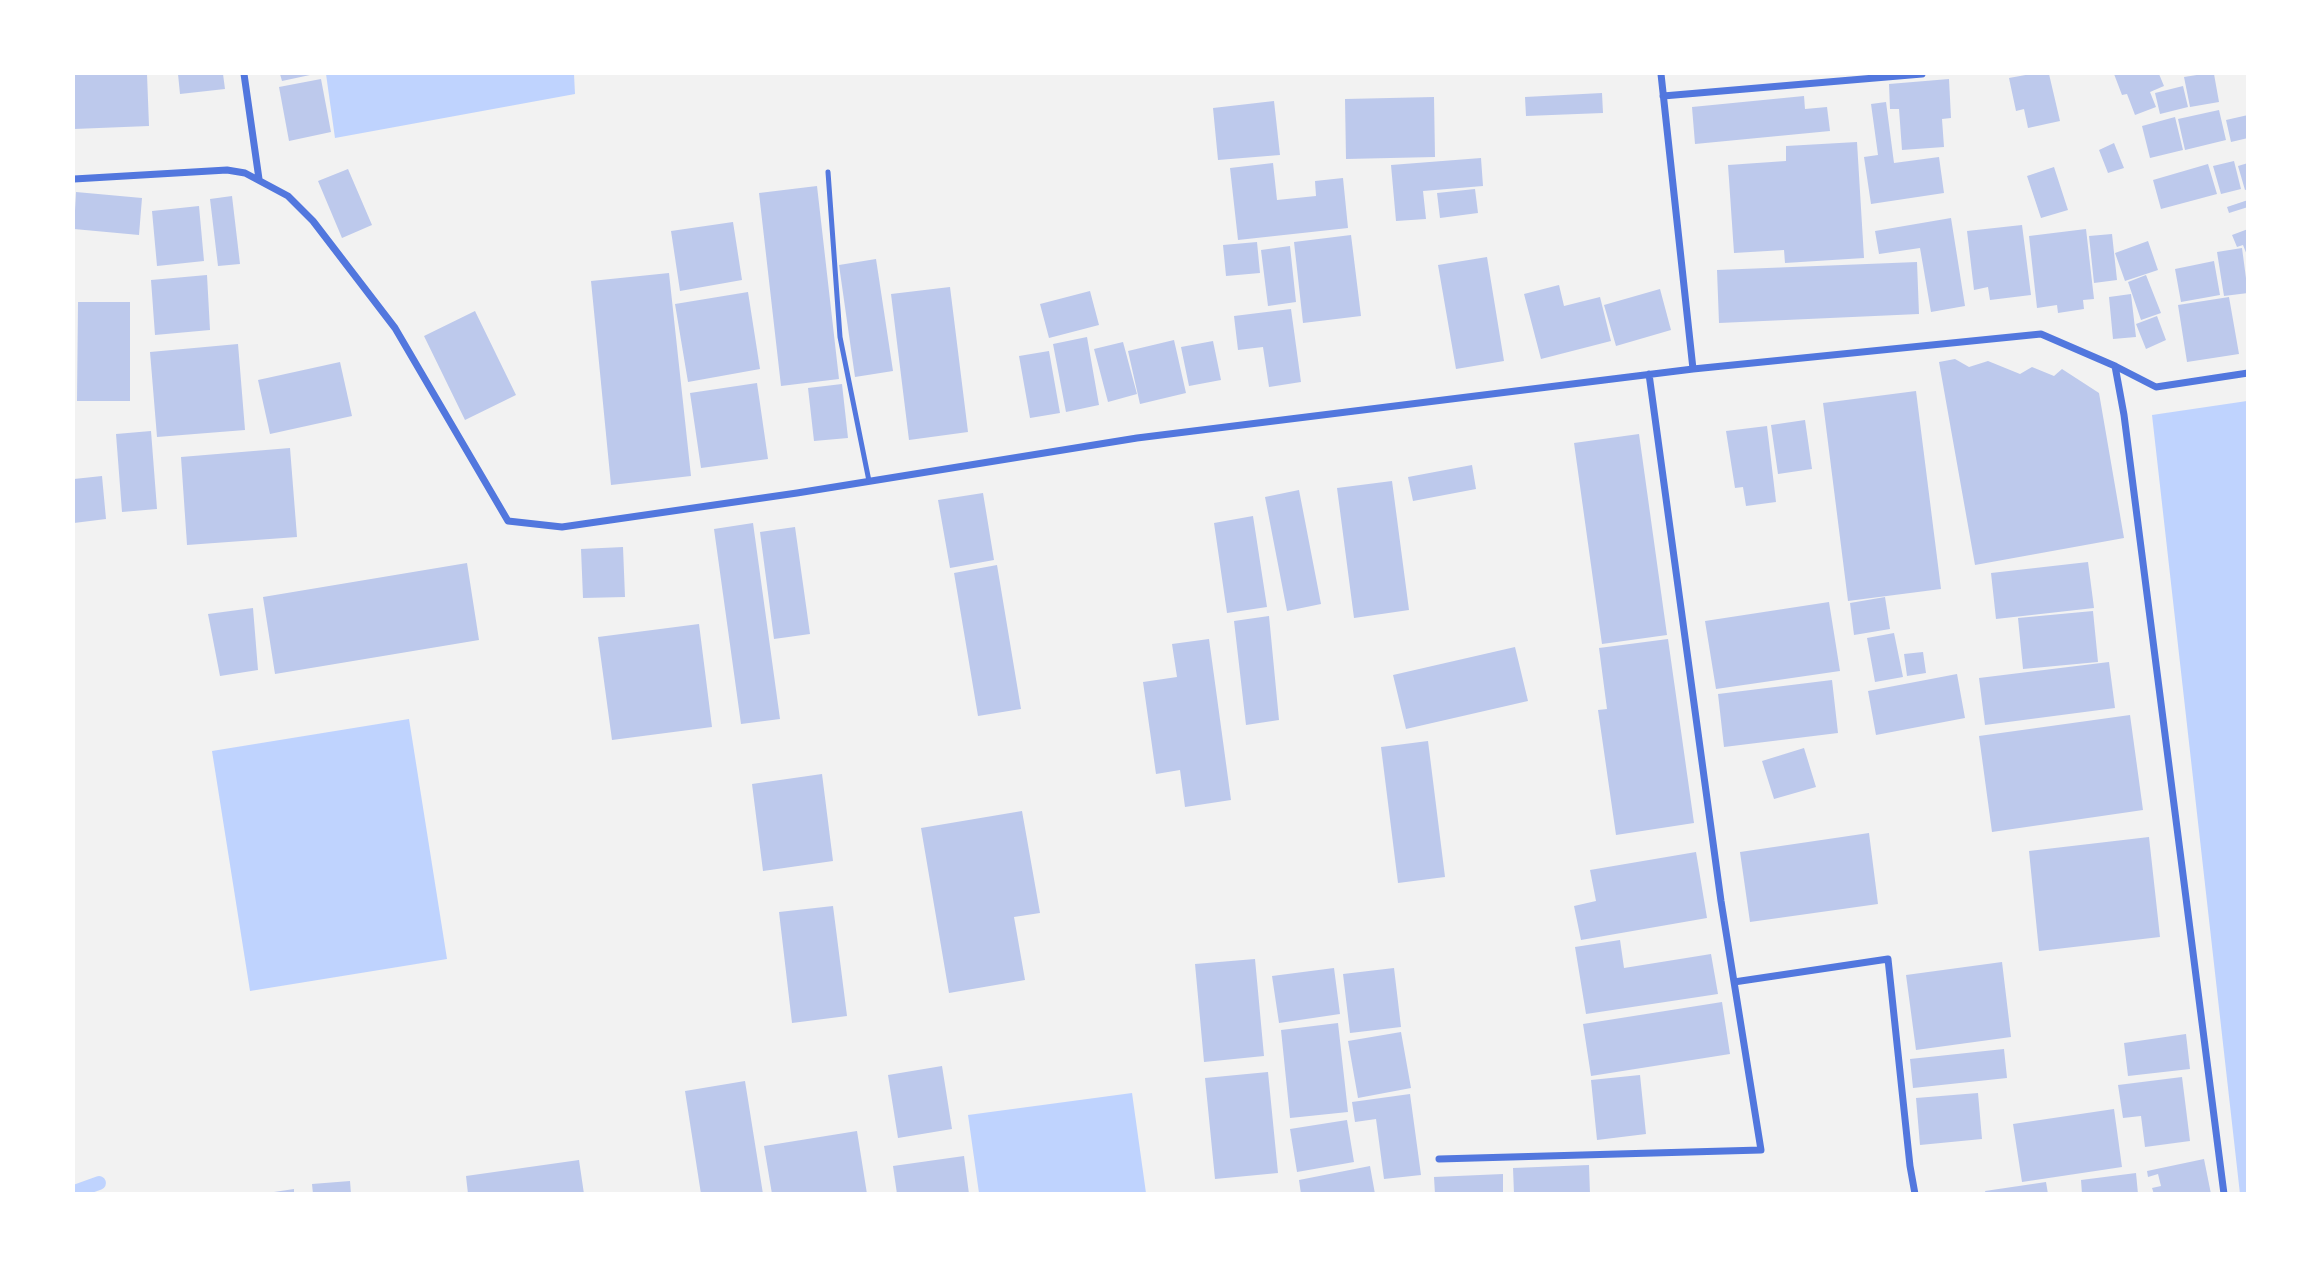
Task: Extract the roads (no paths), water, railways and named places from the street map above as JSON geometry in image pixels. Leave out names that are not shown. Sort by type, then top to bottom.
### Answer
[{"type":"street","points":[[244,74],[259,179]]},
{"type":"street","points":[[1661,74],[1693,369]]},
{"type":"street","points":[[1663,96],[1922,74]]},
{"type":"street","points":[[74,179],[227,170],[245,173],[288,196],[313,221],[395,328],[508,521],[562,527],[1137,438],[1649,374],[2041,334],[2156,387],[2248,373]]},
{"type":"street","points":[[2115,366],[2124,415],[2224,1194]]},
{"type":"street","points":[[1439,1159],[1761,1150],[1734,982],[1649,374]]},
{"type":"street","points":[[1734,982],[1888,958],[1915,1194]]},
{"type":"lane","points":[[828,172],[841,337],[869,481]]},
{"type":"water","points":[[326,74],[574,74],[575,94],[335,138]]},
{"type":"water","points":[[2247,401],[2248,1193],[2240,1194],[2152,415]]},
{"type":"water","points":[[409,719],[447,959],[250,991],[212,751]]},
{"type":"water","points":[[1132,1093],[1146,1193],[979,1193],[968,1115]]},
{"type":"waterway","points":[[74,1192],[99,1183]]}]
